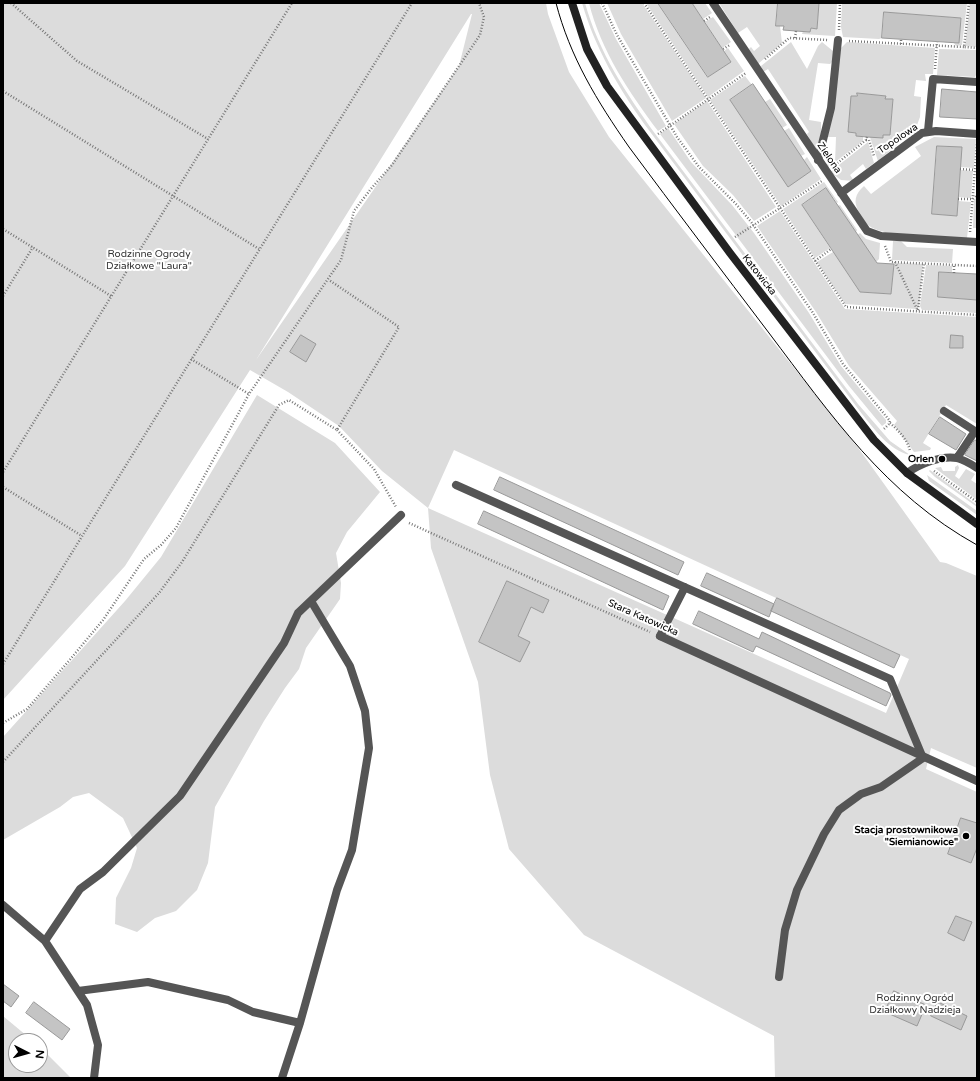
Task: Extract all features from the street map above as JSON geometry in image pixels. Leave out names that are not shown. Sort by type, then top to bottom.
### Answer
[{"type":"main road","name":"Katowicka","points":[[572,3],[587,49],[607,86],[730,253],[874,440],[907,473],[954,509],[977,524]]},
{"type":"street","name":"Zielona","points":[[713,3],[818,160],[825,175],[841,193],[862,224],[872,234],[977,242]]},
{"type":"street","points":[[818,160],[831,108],[838,40]]},
{"type":"street","points":[[928,131],[933,79],[977,82]]},
{"type":"street","name":"Topolowa","points":[[841,193],[910,141],[928,131],[977,134]]},
{"type":"street","points":[[944,411],[976,432],[957,458]]},
{"type":"street","points":[[907,473],[926,463],[950,458],[957,458],[977,468]]},
{"type":"street","points":[[456,484],[890,679],[923,758],[881,787],[861,794],[839,810],[835,816],[824,834],[797,890],[785,930],[779,977]]},
{"type":"street","points":[[45,941],[80,889],[103,872],[180,796],[284,643],[298,613],[401,515]]},
{"type":"street","points":[[660,636],[685,587]]},
{"type":"street","points":[[282,1078],[300,1023],[337,890],[352,850],[369,748],[365,711],[350,666],[310,601]]},
{"type":"street","name":"Stara Katowicka","points":[[660,636],[923,758],[977,781]]},
{"type":"street","points":[[3,905],[45,941],[87,1005],[98,1045],[94,1078]]},
{"type":"street","points":[[78,991],[148,982],[228,1000],[253,1012],[300,1023]]},
{"type":"path","points":[[11,3],[77,61],[208,139]]},
{"type":"path","points":[[3,472],[292,3]]},
{"type":"path","points":[[3,664],[412,3]]},
{"type":"path","points":[[3,723],[27,709],[103,620],[144,559],[161,545],[176,528],[249,394],[341,260],[354,212],[370,190],[392,165],[480,35],[484,17],[479,3]]},
{"type":"path","points":[[602,3],[617,35],[670,125],[696,163],[753,225],[813,314],[843,364],[910,448],[910,452]]},
{"type":"path","points":[[644,3],[846,307],[977,315]]},
{"type":"path","points":[[838,40],[840,3]]},
{"type":"path","points":[[964,47],[969,3]]},
{"type":"path","points":[[795,38],[796,31]]},
{"type":"path","points":[[756,67],[789,38],[977,48]]},
{"type":"path","points":[[902,39],[902,44]]},
{"type":"path","points":[[935,68],[937,42]]},
{"type":"path","points":[[658,134],[746,73]]},
{"type":"path","points":[[3,91],[259,249]]},
{"type":"path","points":[[735,237],[780,208],[825,175],[866,140],[866,136]]},
{"type":"path","points":[[971,229],[977,137]]},
{"type":"path","points":[[866,140],[869,140],[874,158]]},
{"type":"path","points":[[960,169],[975,170]]},
{"type":"path","points":[[958,199],[972,199],[977,195]]},
{"type":"path","points":[[3,229],[111,296]]},
{"type":"path","points":[[3,296],[33,248]]},
{"type":"path","points":[[815,261],[832,249]]},
{"type":"path","points":[[895,262],[918,311]]},
{"type":"path","points":[[918,311],[924,263]]},
{"type":"path","points":[[954,265],[954,273]]},
{"type":"path","points":[[328,280],[399,327],[337,430]]},
{"type":"path","points":[[191,359],[249,394]]},
{"type":"path","name":"Stara Katowicka","points":[[3,762],[158,593],[182,562],[279,405],[289,400],[337,430],[374,469],[388,496],[406,522],[660,636]]},
{"type":"path","points":[[883,430],[890,422]]},
{"type":"path","points":[[926,463],[940,476],[977,502]]},
{"type":"path","points":[[3,487],[82,536]]},
{"type":"green space","points":[[3,3],[546,3],[548,14],[569,72],[609,137],[859,449],[940,562],[977,576],[977,768],[931,748],[926,769],[977,792],[977,1078],[775,1078],[774,1036],[584,935],[509,849],[490,775],[478,682],[431,548],[428,508],[382,471],[339,426],[288,392],[250,370],[125,566],[3,700]],"holes":[[[471,14],[459,66],[256,360]],[[454,450],[909,659],[886,713],[428,508]]]},
{"type":"green space","points":[[582,3],[585,3],[598,39],[614,72],[656,135],[858,404],[890,441],[910,455],[895,449],[877,433],[645,125],[608,67],[587,20]]},
{"type":"green space","points":[[589,3],[599,3],[616,39],[666,126],[658,131],[627,86],[608,54],[594,21]]},
{"type":"green space","points":[[607,3],[642,3],[706,98],[672,121],[621,34]]},
{"type":"green space","points":[[646,3],[658,3],[708,77],[731,62],[724,51],[728,48],[744,71],[708,97]]},
{"type":"green space","points":[[692,3],[705,3],[712,13],[703,19]]},
{"type":"green space","points":[[719,3],[778,3],[776,26],[780,26],[782,43],[758,64],[749,49],[751,47],[754,51],[760,46],[747,27],[738,33]]},
{"type":"green space","points":[[819,3],[837,3],[835,36],[802,34],[803,31],[810,32],[811,28],[817,29]]},
{"type":"green space","points":[[842,3],[967,3],[962,45],[956,46],[954,43],[959,43],[961,18],[884,12],[882,38],[843,37],[841,27]]},
{"type":"green space","points":[[970,3],[977,3],[977,47],[965,46]]},
{"type":"green space","points":[[713,17],[731,42],[722,48],[705,22]]},
{"type":"green space","points":[[791,42],[807,69],[818,46],[822,42],[833,51],[833,61],[830,64],[818,63],[809,120],[821,122],[821,136],[817,152],[807,134],[809,132],[768,69],[763,72],[761,66]]},
{"type":"green space","points":[[847,42],[935,48],[933,74],[925,74],[926,81],[916,80],[914,96],[921,97],[920,117],[914,133],[910,134],[878,161],[870,137],[883,138],[883,135],[890,135],[893,99],[885,99],[885,96],[857,93],[849,132],[863,136],[863,141],[835,162],[836,137],[827,137],[835,102],[841,48]]},
{"type":"green space","points":[[939,49],[977,50],[977,73],[975,77],[937,75]]},
{"type":"green space","points":[[745,76],[752,85],[730,100],[788,186],[811,171],[804,160],[807,157],[821,179],[781,206],[710,100]]},
{"type":"green space","points":[[770,99],[787,125],[782,128],[765,102]]},
{"type":"green space","points":[[707,101],[776,207],[754,221],[733,195],[703,166],[674,124]]},
{"type":"green space","points":[[668,128],[691,162],[732,205],[754,233],[809,313],[841,366],[886,420],[886,423],[882,426],[849,386],[660,134]]},
{"type":"green space","points":[[789,128],[805,154],[801,156],[784,131]]},
{"type":"green space","points":[[934,137],[976,139],[974,168],[960,167],[962,147],[937,146],[933,214],[957,216],[958,201],[971,202],[967,238],[900,235],[875,229],[868,225],[864,221],[856,205],[856,198],[859,192],[864,186],[871,194],[921,156],[915,147]]},
{"type":"green space","points":[[868,142],[874,163],[866,169],[863,164],[850,175],[854,181],[841,180],[830,172]]},
{"type":"green space","points":[[825,163],[834,163],[827,168]]},
{"type":"green space","points":[[960,170],[973,171],[971,198],[958,197]]},
{"type":"green space","points":[[824,182],[838,202],[837,203],[826,188],[802,205],[830,248],[815,258],[783,209]]},
{"type":"green space","points":[[977,197],[977,228],[973,228],[974,200]]},
{"type":"green space","points":[[840,205],[857,230],[856,232],[838,206]]},
{"type":"green space","points":[[780,211],[845,309],[977,317],[977,424],[946,405],[923,443],[931,448],[930,450],[914,452],[894,425],[897,421],[849,366],[816,312],[757,226]]},
{"type":"green space","points":[[860,233],[866,239],[880,243],[879,259],[876,262],[857,235]]},
{"type":"green space","points":[[893,241],[901,241],[907,247],[953,249],[952,263],[892,260]]},
{"type":"green space","points":[[833,252],[860,292],[891,294],[894,264],[923,264],[919,307],[916,309],[845,304],[817,262]]},
{"type":"green space","points":[[926,265],[952,266],[952,272],[939,272],[938,297],[977,300],[977,313],[922,310],[920,306]]},
{"type":"green space","points":[[257,395],[335,443],[380,492],[347,532],[336,553],[341,583],[340,599],[306,648],[299,669],[264,721],[215,807],[208,863],[197,890],[176,911],[155,918],[137,932],[115,924],[116,898],[131,868],[137,848],[123,818],[89,793],[73,797],[60,807],[3,840],[3,737],[125,601],[161,557]]},
{"type":"green space","points":[[958,465],[959,468],[955,476],[959,479],[966,469],[975,474],[971,480],[977,484],[977,500],[935,468],[941,467],[943,471],[955,471],[955,467]]},
{"type":"green space","points":[[930,470],[977,505],[977,507],[935,477],[929,471]]},
{"type":"green space","points":[[927,475],[977,511],[977,515],[929,481]]},
{"type":"green space","points":[[3,1016],[23,1033],[8,1033],[8,1073],[48,1073],[48,1055],[71,1078],[3,1078]]},
{"type":"building","points":[[658,3],[692,3],[731,62],[708,77]]},
{"type":"building","points":[[778,3],[819,3],[817,29],[811,28],[810,32],[796,31],[783,30],[784,26],[776,26]]},
{"type":"building","points":[[884,12],[961,18],[959,43],[882,38]]},
{"type":"building","points":[[753,84],[811,171],[788,187],[730,100]]},
{"type":"building","points":[[942,89],[977,92],[977,119],[940,117]]},
{"type":"building","points":[[857,93],[886,96],[885,99],[893,99],[890,135],[883,135],[883,138],[867,137],[856,136],[856,133],[848,132],[851,96],[857,96]]},
{"type":"building","points":[[937,146],[962,147],[957,216],[932,214]]},
{"type":"building","points":[[826,188],[877,263],[894,264],[891,294],[860,292],[802,205]]},
{"type":"building","points":[[939,272],[977,274],[977,300],[938,297]]},
{"type":"building","points":[[301,335],[316,344],[306,362],[290,352]]},
{"type":"building","points":[[951,335],[963,336],[963,348],[950,348]]},
{"type":"building","points":[[940,417],[966,434],[956,450],[929,434]]},
{"type":"building","points":[[975,440],[977,441],[977,461],[965,455]]},
{"type":"building","points":[[500,477],[684,562],[678,575],[494,490]]},
{"type":"building","points":[[484,511],[669,596],[663,610],[478,524]]},
{"type":"building","points":[[707,573],[774,604],[769,617],[701,586]]},
{"type":"building","points":[[507,581],[549,600],[543,613],[531,607],[518,636],[530,642],[520,662],[479,642]]},
{"type":"building","points":[[777,598],[900,655],[894,668],[771,611]]},
{"type":"building","points":[[699,611],[759,639],[762,632],[890,693],[891,695],[886,706],[756,646],[753,652],[693,624]]},
{"type":"building","name":"Stacja prostownikowa \"Siemianowice\"","points":[[961,818],[977,823],[977,848],[971,863],[948,854]]},
{"type":"building","points":[[956,916],[972,922],[964,941],[948,933]]},
{"type":"building","points":[[3,984],[19,996],[11,1007],[3,1001]]},
{"type":"building","points":[[894,991],[926,1005],[917,1026],[885,1012]]},
{"type":"building","points":[[34,1002],[70,1029],[62,1040],[26,1013]]},
{"type":"building","points":[[938,1002],[967,1016],[961,1030],[931,1016]]},
{"type":"tram line","points":[[556,3],[562,23],[577,60],[617,130],[815,394],[862,451],[887,477],[914,502],[944,525],[977,545]]},
{"type":"place","name":"Orlen","points":[[942,459]]},
{"type":"place","name":"Stacja prostownikowa \"Siemianowice\"","points":[[966,836]]},
{"type":"park label","name":"Rodzinne Ogrody Działkowe \"Laura\"","points":[[149,260]]},
{"type":"park label","name":"Rodzinny Ogród Działkowy Nadzieja","points":[[915,1004]]}]
